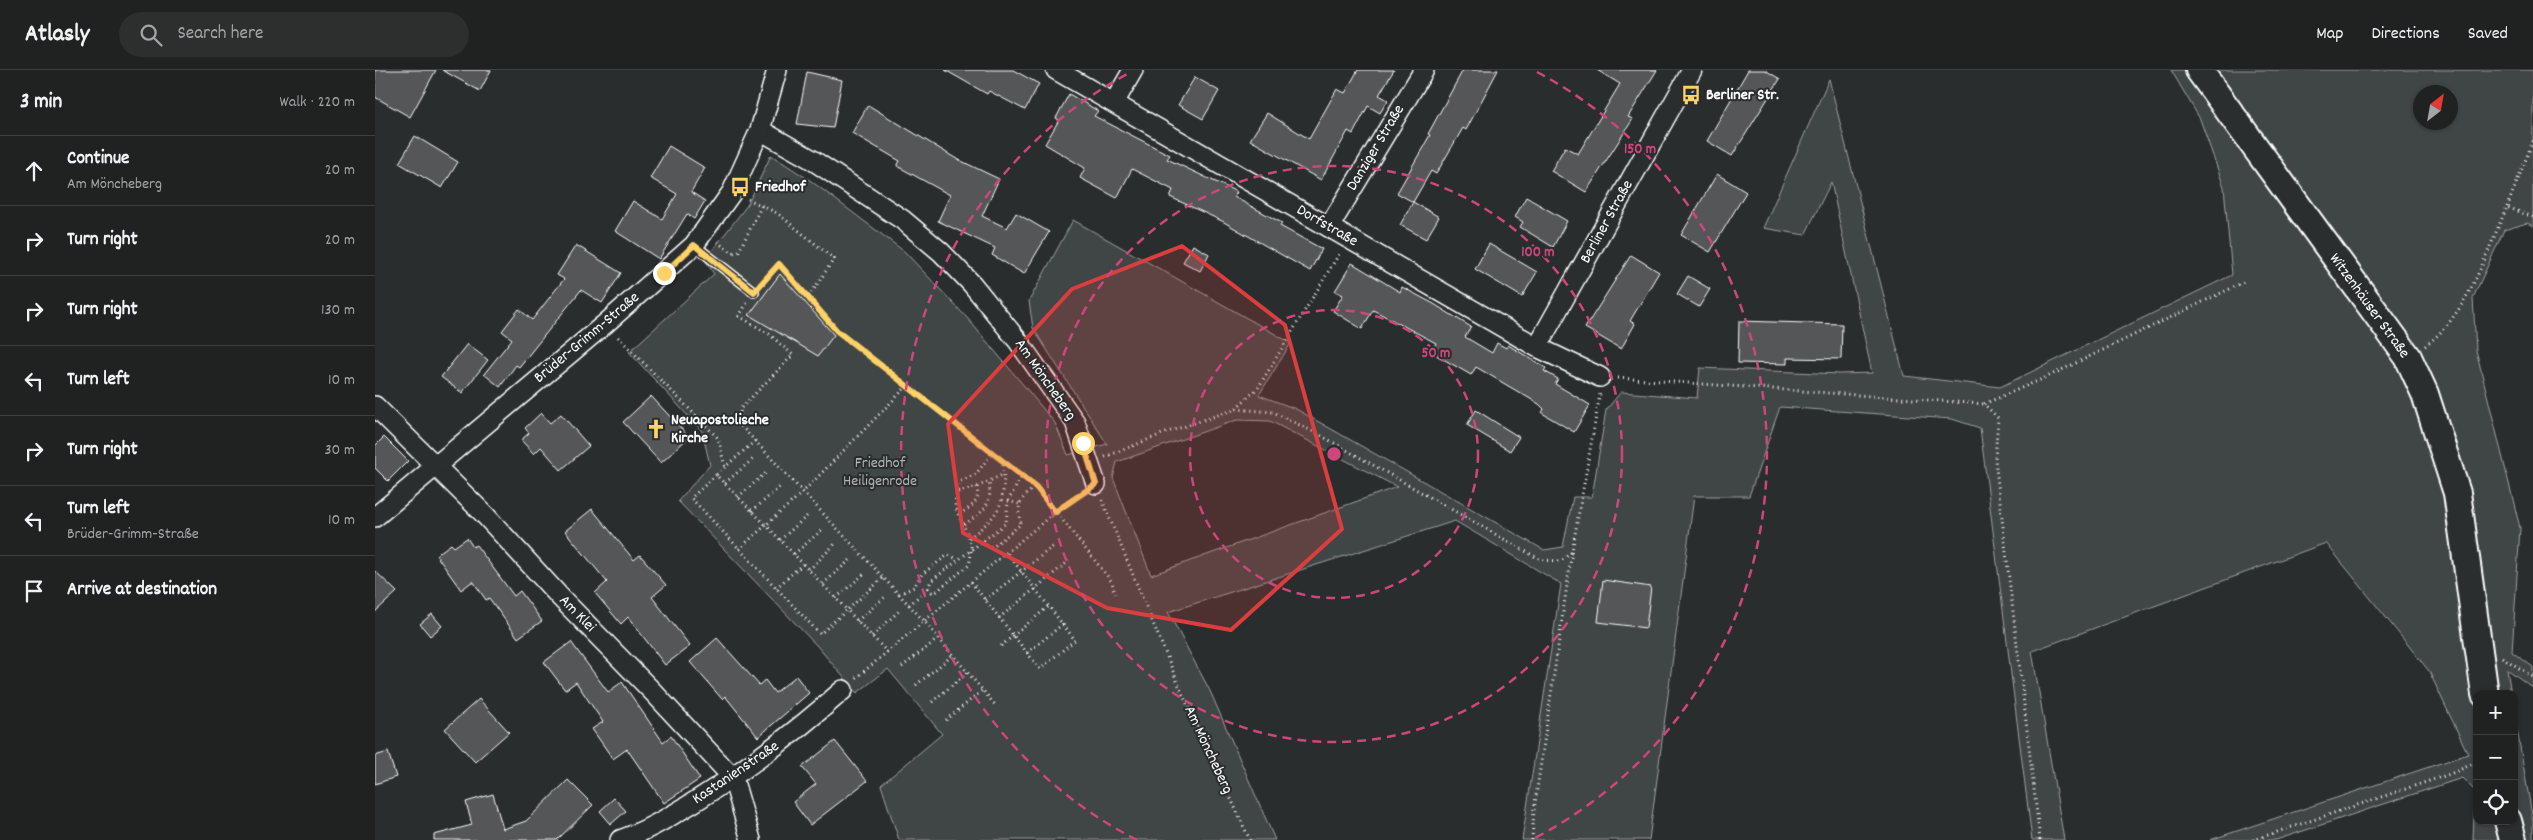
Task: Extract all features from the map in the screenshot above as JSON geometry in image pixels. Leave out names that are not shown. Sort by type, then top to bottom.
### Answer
[{"type":"main road","name":"Witzenhäuser Straße","points":[[2199,70],[2408,357],[2425,394],[2457,493],[2484,690]]},
{"type":"main road","points":[[2509,825],[2513,840]]},
{"type":"street","name":"Brüder-Grimm-Straße","points":[[375,517],[605,324],[699,239],[732,192],[760,130],[777,70]]},
{"type":"street","name":"Dorfstraße","points":[[1056,70],[1537,347],[1600,377]]},
{"type":"street","points":[[1114,103],[1133,70]]},
{"type":"street","name":"Danziger Straße","points":[[1329,227],[1424,70]]},
{"type":"street","name":"Berliner Straße","points":[[1537,347],[1692,70]]},
{"type":"street","name":"Am Möncheberg","points":[[760,130],[868,196],[903,220],[941,252],[972,284],[1075,422],[1096,484]]},
{"type":"street","name":"Am Klei","points":[[375,406],[437,465],[733,778],[751,840]]},
{"type":"street","name":"Kastanienstraße","points":[[619,840],[644,832],[733,778],[769,752],[843,690]]},
{"type":"lane","points":[[699,239],[754,292]]},
{"type":"path","points":[[2408,357],[2439,335],[2459,309],[2507,207],[2533,141]]},
{"type":"path","points":[[732,192],[777,213],[835,259],[808,298]]},
{"type":"path","points":[[699,239],[733,253],[739,251],[762,205]]},
{"type":"path","points":[[2507,207],[2533,217]]},
{"type":"path","points":[[1089,462],[1236,409],[1258,388],[1348,238]]},
{"type":"path","points":[[996,706],[924,621],[741,426],[740,409],[793,354],[769,334],[739,316],[754,292],[779,264],[837,331],[1036,487],[1111,582],[1115,594]]},
{"type":"path","points":[[1532,840],[1534,810],[1573,551],[1599,404],[1600,377],[1984,404],[2047,377],[2244,282]]},
{"type":"path","points":[[605,324],[718,438],[725,467]]},
{"type":"path","points":[[739,549],[803,492],[907,386]]},
{"type":"path","points":[[1984,404],[1998,418],[1995,459],[2040,840]]},
{"type":"path","points":[[1236,409],[1273,412],[1320,435],[1541,560],[1561,561],[1573,551]]},
{"type":"path","points":[[755,441],[691,498],[820,634],[883,578]]},
{"type":"path","points":[[928,588],[932,592],[937,591],[969,565],[973,548],[955,507],[958,492],[961,481],[976,474],[993,452]]},
{"type":"path","points":[[725,483],[753,459]]},
{"type":"path","points":[[969,538],[991,521],[997,513],[1004,490],[1003,460]]},
{"type":"path","points":[[738,497],[767,472]]},
{"type":"path","points":[[958,492],[977,487],[1004,473]]},
{"type":"path","points":[[716,475],[887,652]]},
{"type":"path","points":[[909,605],[928,588],[931,581],[957,559],[1006,523],[1009,501],[1022,476]]},
{"type":"path","points":[[964,524],[986,509],[989,502],[989,482]]},
{"type":"path","points":[[843,690],[1055,512],[1096,484]]},
{"type":"path","name":"Am Möncheberg","points":[[1096,484],[1178,684],[1250,840]]},
{"type":"path","points":[[752,511],[780,487]]},
{"type":"path","points":[[959,514],[976,502],[979,495],[977,487]]},
{"type":"path","points":[[983,541],[988,547],[994,546],[1021,524],[1019,504],[1023,497],[1036,487]]},
{"type":"path","points":[[1009,501],[1019,504]]},
{"type":"path","points":[[780,540],[807,516]]},
{"type":"path","points":[[794,554],[822,530]]},
{"type":"path","points":[[809,570],[835,544]]},
{"type":"path","points":[[985,600],[1055,545]]},
{"type":"path","points":[[971,582],[1040,669],[1075,640],[1007,553]]},
{"type":"path","points":[[899,594],[915,587],[922,574],[943,557],[953,555],[957,559]]},
{"type":"path","points":[[823,584],[850,560]]},
{"type":"path","points":[[999,618],[1069,561]]},
{"type":"path","points":[[776,588],[803,564]]},
{"type":"path","points":[[836,598],[864,574]]},
{"type":"path","points":[[857,621],[885,597]]},
{"type":"path","points":[[1001,646],[1049,606]]},
{"type":"path","points":[[872,636],[899,611]]},
{"type":"path","points":[[1027,653],[1063,624]]},
{"type":"path","points":[[902,667],[939,638]]},
{"type":"path","points":[[2478,641],[2533,677]]},
{"type":"path","points":[[917,685],[953,655]]},
{"type":"path","points":[[932,702],[967,672]]},
{"type":"path","points":[[946,720],[983,690]]},
{"type":"path","points":[[2253,840],[2451,774],[2473,764]]},
{"type":"highlighted area","points":[[1182,246],[1285,325],[1342,529],[1231,630],[1107,608],[963,533],[948,424],[1072,289]]},
{"type":"green space","name":"Friedhof Heiligenrode","points":[[2171,70],[2533,70],[2533,226],[2527,223],[2504,230],[2473,298],[2476,350],[2520,528],[2512,652],[2533,667],[2533,688],[2507,669],[2510,690],[2473,690],[2473,789],[2462,778],[2276,840],[2210,840],[2468,754],[2429,671],[2326,543],[2032,651],[2064,840],[2032,840],[1980,428],[1952,419],[1780,407],[1749,496],[1694,496],[1649,840],[1522,840],[1561,584],[1455,521],[1168,612],[1210,691],[1275,840],[899,840],[881,785],[942,734],[888,669],[857,693],[818,647],[678,501],[710,465],[702,431],[629,352],[714,274],[705,260],[748,204],[771,155],[811,181],[905,252],[968,319],[1055,423],[1068,455],[1107,444],[1033,328],[1029,301],[1073,220],[1291,343],[1259,395],[1296,409],[1544,550],[1563,547],[1573,497],[1592,497],[1606,410],[1621,392],[1697,398],[1700,368],[1840,374],[1872,373],[1831,182],[1805,235],[1763,228],[1829,79],[1904,376],[2000,387],[2232,275],[2224,187],[2200,119]],"holes":[[[1237,420],[1270,421],[1397,487],[1151,575],[1113,478],[1117,462]]]},
{"type":"green space","points":[[2518,735],[2533,821],[2533,840],[2473,840],[2474,825],[2518,825]]},
{"type":"building","points":[[375,70],[436,70],[410,117],[375,97]]},
{"type":"building","points":[[442,70],[491,70],[480,91]]},
{"type":"building","points":[[945,70],[1013,70],[1039,84],[1025,110],[989,91],[987,94]]},
{"type":"building","points":[[1358,70],[1394,70],[1379,95],[1388,100],[1380,113],[1368,106],[1353,134],[1348,131],[1321,180],[1250,140],[1267,113],[1309,139],[1337,89],[1345,93]]},
{"type":"building","points":[[1463,70],[1498,70],[1466,130],[1463,128],[1436,174],[1431,171],[1413,202],[1397,193],[1430,135],[1428,134]]},
{"type":"building","points":[[1597,70],[1657,70],[1628,117],[1633,119],[1586,192],[1551,171],[1565,147],[1578,154],[1620,84]]},
{"type":"building","points":[[1748,70],[1765,70],[1780,79],[1732,156],[1707,141]]},
{"type":"building","points":[[807,72],[842,80],[833,128],[797,124]]},
{"type":"building","points":[[1195,77],[1219,91],[1203,119],[1178,105]]},
{"type":"building","points":[[1069,94],[1098,111],[1094,116],[1170,155],[1167,159],[1237,192],[1234,197],[1282,223],[1280,226],[1322,249],[1310,271],[1222,221],[1170,197],[1173,190],[1132,169],[1117,198],[1080,178],[1085,168],[1045,144],[1059,120],[1056,118]]},
{"type":"building","points":[[868,105],[955,158],[999,179],[982,216],[1007,228],[1016,213],[1049,232],[1024,274],[992,255],[995,248],[938,221],[950,195],[897,166],[900,161],[852,133]]},
{"type":"building","points":[[415,136],[458,162],[442,188],[399,163]]},
{"type":"building","points":[[669,146],[705,168],[691,192],[705,201],[694,219],[687,214],[659,259],[615,231],[633,201],[662,219],[677,194],[650,178]]},
{"type":"building","points":[[1717,174],[1746,192],[1710,252],[1681,235]]},
{"type":"building","points":[[1526,197],[1567,221],[1553,247],[1520,227],[1523,222],[1515,217]]},
{"type":"building","points":[[1413,202],[1439,217],[1426,239],[1400,225]]},
{"type":"building","points":[[1489,244],[1537,272],[1522,297],[1475,269]]},
{"type":"building","points":[[576,245],[621,273],[602,303],[581,290],[519,367],[516,365],[500,387],[484,374],[512,339],[502,331],[519,309],[532,320],[564,279],[557,275]]},
{"type":"building","points":[[1193,245],[1209,254],[1200,271],[1183,262]]},
{"type":"building","points":[[1631,255],[1659,272],[1630,321],[1635,324],[1621,349],[1585,328]]},
{"type":"building","points":[[1352,263],[1400,292],[1402,287],[1471,327],[1465,337],[1492,353],[1497,343],[1506,348],[1508,345],[1546,368],[1544,371],[1558,379],[1555,384],[1590,405],[1574,432],[1542,413],[1544,409],[1539,404],[1476,367],[1471,375],[1431,352],[1436,343],[1373,310],[1362,329],[1333,311],[1343,295],[1335,291]]},
{"type":"building","points":[[780,274],[834,335],[818,356],[749,315]]},
{"type":"building","points":[[1688,276],[1710,289],[1699,307],[1677,294]]},
{"type":"building","points":[[1739,321],[1842,324],[1841,359],[1787,358],[1787,364],[1738,363]]},
{"type":"building","points":[[467,344],[488,360],[462,393],[441,377]]},
{"type":"building","name":"Neuapostolische Kirche","points":[[651,396],[689,437],[661,463],[623,422]]},
{"type":"building","points":[[1476,410],[1519,437],[1510,451],[1467,425]]},
{"type":"building","points":[[541,413],[550,423],[561,414],[589,446],[561,470],[541,447],[534,454],[521,440],[529,433],[525,428]]},
{"type":"building","points":[[384,437],[408,461],[388,481],[375,468],[375,446]]},
{"type":"building","points":[[592,509],[634,560],[640,555],[666,585],[652,597],[690,646],[665,665],[628,617],[621,624],[595,593],[607,582],[565,531]]},
{"type":"building","points":[[467,538],[473,547],[476,545],[514,596],[520,591],[542,621],[518,638],[489,598],[486,600],[473,581],[461,590],[436,555],[451,544],[454,547]]},
{"type":"building","points":[[375,571],[397,592],[375,612]]},
{"type":"building","points":[[1603,580],[1651,587],[1646,628],[1598,622]]},
{"type":"building","points":[[432,614],[442,626],[430,636],[420,624]]},
{"type":"building","points":[[717,638],[759,685],[765,680],[775,693],[796,676],[809,693],[758,737],[725,696],[722,699],[690,662]]},
{"type":"building","points":[[571,642],[608,692],[622,682],[663,742],[671,736],[700,779],[664,803],[627,749],[613,759],[592,729],[603,722],[576,682],[565,690],[544,662]]},
{"type":"building","points":[[479,699],[509,732],[475,762],[445,729]]},
{"type":"building","points":[[835,741],[867,781],[810,825],[793,802],[816,784],[802,767]]},
{"type":"building","points":[[388,752],[396,777],[375,784],[375,756]]},
{"type":"building","points":[[568,780],[593,805],[557,840],[434,840],[434,835],[472,825],[466,802],[493,794],[503,829],[526,821]]},
{"type":"building","points":[[614,798],[626,811],[611,824],[600,811]]},
{"type":"place","name":"Berliner Str.","points":[[1691,95]]},
{"type":"place","name":"Friedhof","points":[[740,187]]},
{"type":"place","name":"Neuapostolische Kirche","points":[[656,429]]},
{"type":"route","points":[[664,273],[694,245],[754,292],[779,264],[837,331],[1036,487],[1055,512],[1096,484],[1083,443]]}]
